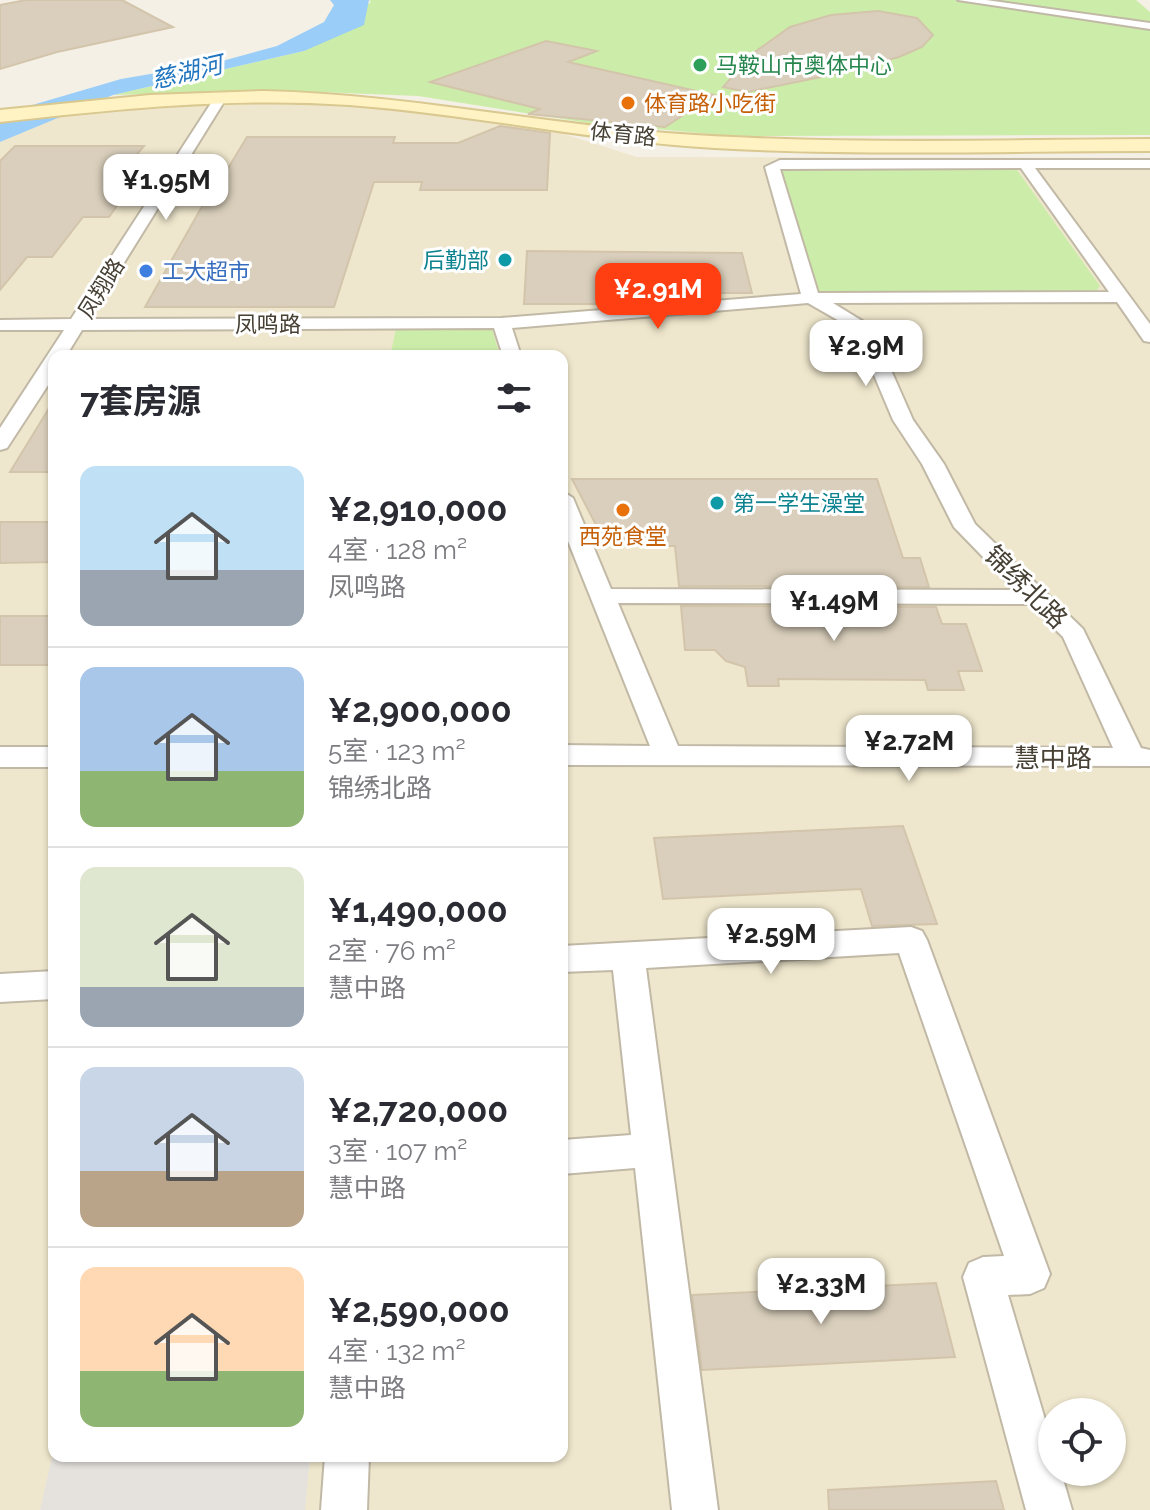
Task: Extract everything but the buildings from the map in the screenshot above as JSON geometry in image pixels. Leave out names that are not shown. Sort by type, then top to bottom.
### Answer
[{"type":"street","points":[[963,0],[1150,26]]},
{"type":"street","name":"体育路","points":[[0,116],[99,105],[221,97],[301,97],[379,102],[541,125],[716,142],[1150,145]]},
{"type":"street","name":"凤翔路","points":[[61,350],[221,97]]},
{"type":"street","points":[[811,298],[772,167],[774,164],[1150,164]]},
{"type":"street","points":[[1025,164],[1150,337]]},
{"type":"street","name":"凤鸣路","points":[[0,325],[501,323],[811,298],[1150,297]]},
{"type":"street","name":"锦绣北路","points":[[811,298],[863,327],[903,420],[933,464],[965,527],[1074,634],[1140,758]]},
{"type":"street","points":[[501,323],[510,350]]},
{"type":"street","name":"凤翔路","points":[[0,444],[48,370]]},
{"type":"street","points":[[568,513],[668,755]]},
{"type":"street","points":[[602,596],[1036,597]]},
{"type":"street","name":"慧中路","points":[[568,755],[1140,758]]},
{"type":"street","points":[[0,757],[48,757]]},
{"type":"street","points":[[568,959],[911,940],[1030,1274],[983,1277],[1049,1510]]},
{"type":"street","points":[[628,956],[695,1510]]},
{"type":"street","points":[[0,988],[48,985]]},
{"type":"street","points":[[568,1157],[652,1150]]},
{"type":"street","points":[[344,1510],[347,1462]]},
{"type":"shaded area","points":[[168,101],[379,102],[529,123],[637,157],[1150,158],[1150,1510],[0,1510],[0,118]]},
{"type":"shaded area","points":[[51,1462],[309,1462],[305,1510],[40,1510]]},
{"type":"green space","name":"马鞍山市奥体中心","points":[[369,0],[1136,0],[1150,12],[1150,135],[734,136],[588,123],[418,96],[268,90],[113,95],[304,51],[371,2]]},
{"type":"green space","points":[[1015,167],[1100,286],[1096,291],[822,293],[817,290],[779,168]]},
{"type":"green space","points":[[396,329],[492,329],[498,350],[391,350]]},
{"type":"water","name":"慈湖河","points":[[330,0],[369,0],[364,25],[304,51],[113,95],[0,142],[0,118],[29,106],[121,79],[215,63],[277,46],[324,22],[334,5]]},
{"type":"place","name":"马鞍山市奥体中心","points":[[700,65]]},
{"type":"place","name":"体育路小吃街","points":[[628,103]]},
{"type":"place","name":"后勤部","points":[[505,260]]},
{"type":"place","name":"工大超市","points":[[146,271]]},
{"type":"place","name":"第一学生澡堂","points":[[717,503]]},
{"type":"place","name":"西苑食堂","points":[[623,510]]}]
